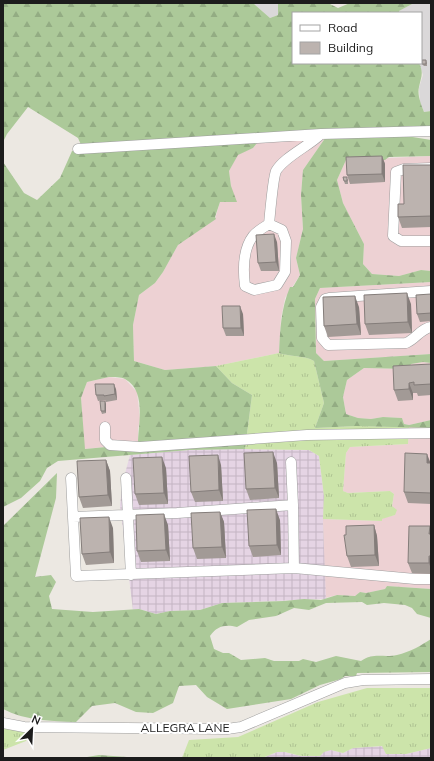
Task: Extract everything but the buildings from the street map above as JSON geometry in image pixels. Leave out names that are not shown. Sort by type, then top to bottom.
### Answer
[{"type":"street","points":[[78,149],[322,134],[431,131]]},
{"type":"street","points":[[269,224],[282,230],[286,240],[285,272],[277,285],[254,290],[245,286],[243,272],[248,244],[254,235],[269,224],[276,172],[290,157],[312,143],[322,134]]},
{"type":"street","points":[[431,168],[404,169],[396,172],[393,236],[400,241],[431,241]]},
{"type":"street","points":[[431,291],[329,298],[325,299],[321,307],[322,338],[328,345],[406,343],[414,340],[423,328],[431,326]]},
{"type":"street","points":[[105,427],[105,440],[110,446],[140,448],[307,435],[431,433]]},
{"type":"street","points":[[291,462],[294,568]]},
{"type":"street","points":[[71,478],[76,576],[294,568],[415,580],[431,578]]},
{"type":"street","points":[[126,478],[131,575]]},
{"type":"street","points":[[73,517],[177,513],[293,505]]},
{"type":"street","name":"ALLEGRA LANE","points":[[3,723],[24,727],[227,729],[241,727],[345,683],[363,680],[431,679]]},
{"type":"shaded area","points":[[253,3],[278,3],[278,15],[270,18]]},
{"type":"shaded area","points":[[414,3],[431,3],[431,111],[424,112],[420,102],[419,88],[423,75],[419,64],[422,64],[422,12],[399,11]]},
{"type":"shaded area","points":[[328,134],[303,170],[301,195],[303,229],[296,258],[300,275],[285,298],[281,318],[279,353],[216,366],[165,370],[134,361],[133,325],[139,295],[155,283],[178,245],[215,219],[220,202],[227,201],[231,186],[229,171],[238,154],[253,148],[262,137]]},
{"type":"shaded area","points":[[431,156],[431,271],[421,270],[399,276],[372,274],[363,264],[364,244],[343,203],[337,180],[346,160]]},
{"type":"shaded area","points":[[431,282],[431,354],[324,361],[316,353],[315,299],[320,288]]},
{"type":"shaded area","points":[[423,362],[431,363],[431,420],[409,425],[404,424],[402,418],[383,417],[371,419],[358,418],[346,414],[343,397],[347,380],[364,368],[409,369],[411,364]]},
{"type":"shaded area","points":[[109,377],[125,379],[137,392],[140,419],[138,444],[84,449],[81,398],[87,382]]},
{"type":"shaded area","points":[[409,427],[431,428],[431,589],[387,586],[385,589],[366,593],[360,592],[355,596],[337,595],[325,598],[323,519],[381,521],[386,517],[395,515],[392,506],[394,494],[390,491],[348,493],[343,491],[346,453],[350,447],[408,444]]},
{"type":"shaded area","points":[[189,450],[309,450],[319,456],[324,496],[323,523],[326,599],[222,603],[200,610],[170,611],[156,614],[139,609],[133,610],[120,505],[123,481],[130,455]]},
{"type":"shaded area","points":[[383,746],[386,754],[406,754],[431,748],[431,758],[262,758],[277,752],[285,752],[301,756],[331,750],[343,753],[353,748]]},
{"type":"green space","points":[[3,3],[253,3],[270,18],[278,15],[278,3],[328,3],[338,8],[350,3],[414,3],[399,12],[292,12],[292,64],[420,64],[421,66],[422,75],[419,96],[424,112],[431,111],[431,130],[382,132],[431,140],[431,156],[389,157],[385,160],[346,160],[337,180],[343,203],[364,244],[363,264],[372,274],[399,276],[421,270],[431,271],[431,282],[320,288],[315,299],[316,353],[324,361],[431,354],[431,363],[423,362],[411,364],[409,369],[364,368],[347,380],[343,397],[346,414],[358,418],[371,419],[383,417],[402,418],[404,424],[409,425],[431,420],[431,428],[356,426],[315,428],[324,403],[314,361],[279,353],[283,311],[287,295],[290,287],[293,287],[300,275],[296,258],[303,229],[301,195],[303,170],[328,134],[262,137],[253,148],[238,155],[229,171],[231,186],[237,202],[220,202],[215,217],[216,219],[178,245],[155,283],[139,295],[133,325],[134,361],[165,370],[216,366],[232,383],[252,395],[245,449],[189,450],[58,461],[47,468],[40,481],[21,498],[3,507],[3,162],[24,193],[37,200],[60,178],[72,151],[82,147],[78,138],[28,107],[7,134],[3,142]],"holes":[[[109,377],[119,377],[132,384],[139,400],[140,418],[138,444],[85,449],[81,398],[87,382]]]},
{"type":"green space","points":[[279,353],[314,361],[324,403],[315,428],[356,426],[409,427],[408,444],[350,447],[346,453],[343,491],[348,493],[390,491],[394,494],[392,506],[397,510],[395,515],[382,519],[382,521],[323,519],[324,496],[319,456],[309,450],[245,449],[252,395],[232,383],[216,366]]},
{"type":"green space","points":[[57,473],[56,498],[35,577],[51,575],[56,582],[49,596],[52,609],[93,612],[139,609],[156,614],[170,611],[200,610],[222,603],[304,599],[321,600],[337,595],[355,596],[360,592],[366,593],[385,589],[387,586],[431,589],[431,618],[417,614],[412,608],[405,605],[384,603],[367,605],[362,602],[326,603],[309,610],[294,608],[276,616],[249,620],[237,627],[225,626],[215,630],[210,636],[214,649],[223,653],[229,653],[241,660],[265,658],[274,661],[299,661],[303,659],[316,662],[336,656],[361,661],[374,656],[392,656],[402,654],[431,639],[431,672],[357,673],[356,676],[345,676],[341,679],[320,685],[291,699],[227,709],[207,697],[196,685],[179,686],[173,703],[153,713],[136,712],[115,703],[92,706],[76,722],[48,721],[30,718],[3,709],[3,526]]},
{"type":"green space","points":[[367,688],[431,688],[431,748],[406,754],[386,754],[382,746],[353,748],[343,753],[331,750],[324,752],[320,756],[301,756],[285,752],[277,752],[262,758],[182,758],[189,740],[238,737],[318,702]]},
{"type":"green space","points":[[3,728],[31,732],[26,741],[3,750]]},
{"type":"green space","points":[[99,755],[141,758],[81,758]]}]
